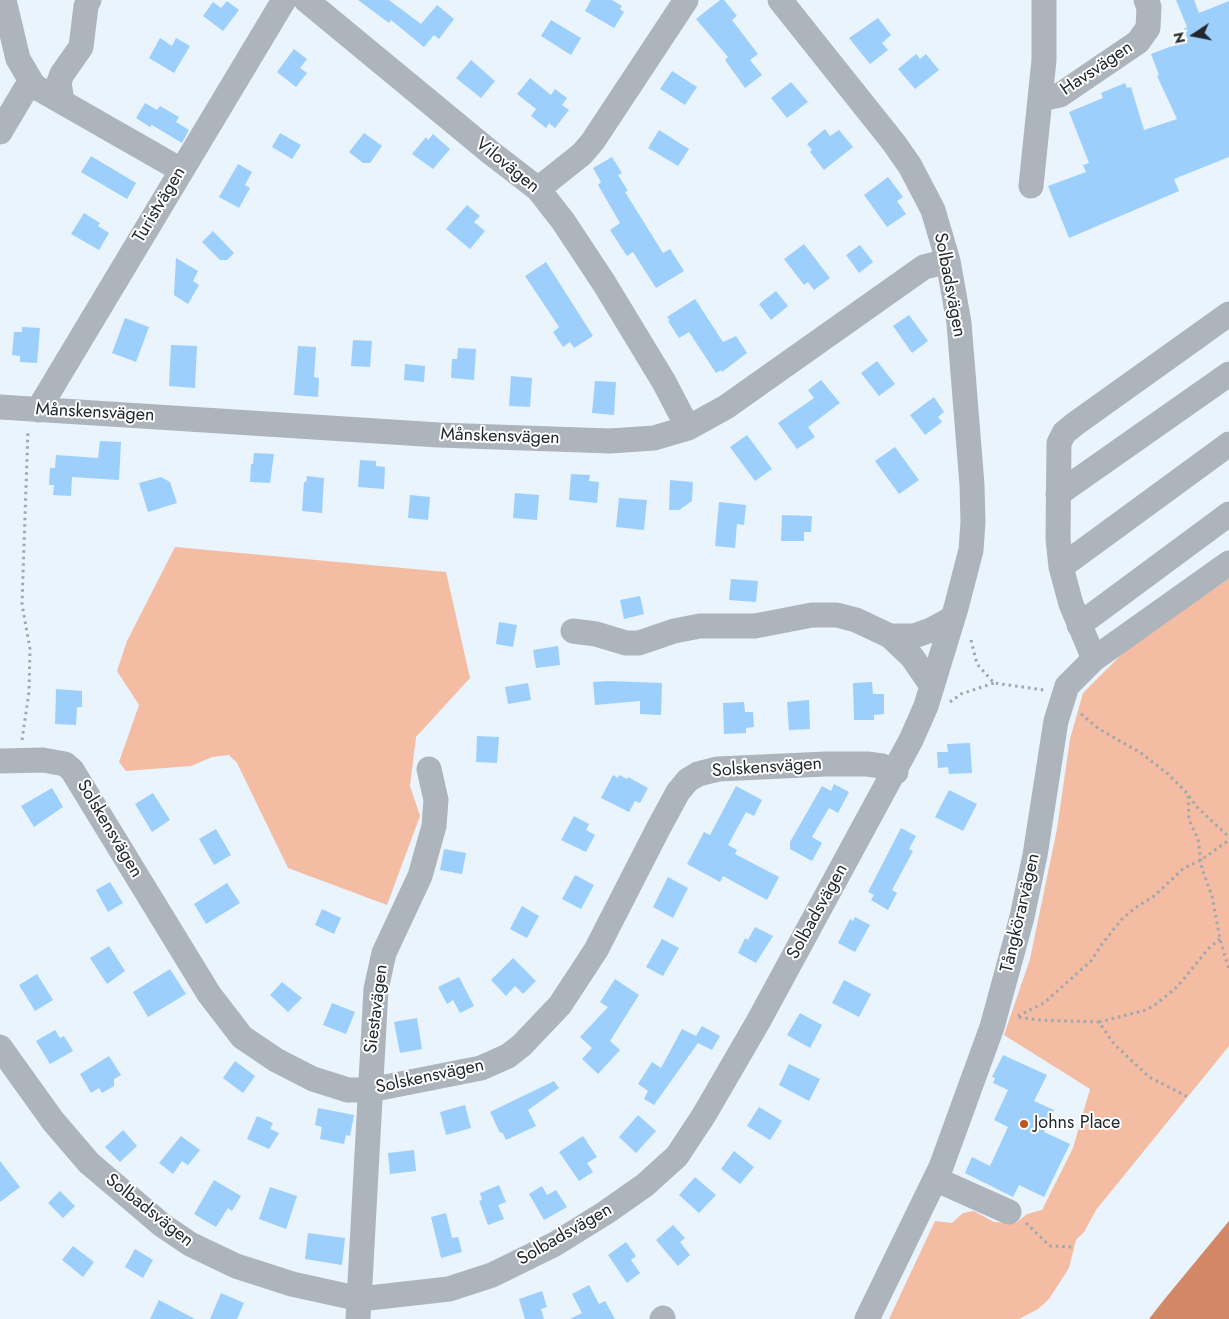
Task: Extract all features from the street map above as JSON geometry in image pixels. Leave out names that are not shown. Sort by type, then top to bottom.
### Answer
[{"type":"street","points":[[4,0],[18,59],[34,86],[181,170]]},
{"type":"street","points":[[62,102],[59,82],[62,74],[80,47],[86,6],[89,0]]},
{"type":"street","name":"Turistvägen","points":[[33,410],[284,0]]},
{"type":"street","name":"Vilovägen","points":[[306,0],[470,136],[538,189],[563,221],[604,283],[664,382],[688,428]]},
{"type":"street","points":[[538,189],[582,154],[593,141],[686,0]]},
{"type":"street","name":"Solbadsvägen","points":[[0,1047],[53,1122],[89,1163],[162,1225],[205,1252],[236,1266],[359,1309],[449,1289],[492,1275],[554,1244],[605,1213],[645,1185],[677,1156],[704,1115],[758,1022],[896,772],[929,696],[954,618],[970,550],[973,522],[972,485],[959,323],[948,261],[933,210],[910,166],[780,0]]},
{"type":"street","name":"Havsvägen","points":[[1031,186],[1041,99],[1045,34],[1044,0]]},
{"type":"street","name":"Havsvägen","points":[[1041,99],[1060,95],[1138,42],[1148,28],[1149,7],[1146,0]]},
{"type":"street","points":[[0,132],[25,90],[34,86]]},
{"type":"street","name":"Månskensvägen","points":[[0,407],[439,435],[610,441],[654,438],[688,428],[726,407],[924,267],[948,261]]},
{"type":"street","points":[[1094,659],[1071,604],[1061,567],[1058,538],[1059,443],[1064,433],[1229,314]]},
{"type":"street","points":[[1058,494],[1229,374]]},
{"type":"street","points":[[1061,567],[1229,444]]},
{"type":"street","points":[[1080,625],[1229,514]]},
{"type":"street","name":"Tångkörarvägen","points":[[867,1319],[935,1179],[959,1119],[1007,1013],[1022,916],[1035,855],[1061,701],[1067,686],[1094,659],[1229,563]]},
{"type":"street","points":[[573,631],[596,634],[626,643],[639,644],[674,631],[700,626],[755,626],[824,614],[856,620],[890,636],[912,657],[929,696]]},
{"type":"street","points":[[890,636],[914,636],[931,630],[954,618]]},
{"type":"street","name":"Solskensvägen","points":[[10,761],[43,760],[65,764],[72,770],[208,994],[242,1037],[276,1060],[321,1083],[348,1090],[370,1090],[465,1072],[496,1063],[522,1045],[560,1005],[596,950],[664,818],[688,780],[698,774],[718,769],[841,764],[882,766],[896,772]]},
{"type":"street","name":"Siestavägen","points":[[359,1309],[372,1036],[379,970],[384,953],[420,876],[434,826],[436,800],[428,769]]},
{"type":"street","points":[[935,1179],[1009,1212]]},
{"type":"path","points":[[10,761],[30,666],[30,650],[22,604],[33,410]]},
{"type":"path","points":[[970,638],[977,664],[994,683]]},
{"type":"path","points":[[929,696],[937,711],[962,694],[994,683],[1043,690],[1099,729],[1141,753],[1168,774],[1229,839],[1201,860],[1184,868],[1154,896],[1135,908],[1102,944],[1091,961],[1044,1003],[1007,1013]]},
{"type":"path","points":[[1188,795],[1190,820],[1198,839],[1201,860],[1217,914],[1220,939],[1229,970]]},
{"type":"path","points":[[1007,1013],[1038,1020],[1100,1022],[1146,1010],[1177,987],[1209,948],[1220,939]]},
{"type":"path","points":[[1100,1022],[1114,1044],[1149,1077],[1188,1097]]},
{"type":"path","points":[[1009,1212],[1032,1227],[1050,1246],[1074,1247]]},
{"type":"shaded area","points":[[175,547],[446,572],[470,678],[416,737],[410,786],[420,816],[387,905],[288,868],[237,763],[229,755],[212,757],[191,766],[126,771],[119,762],[139,705],[117,671],[127,641]]},
{"type":"shaded area","points":[[1229,578],[1229,1046],[1096,1210],[1084,1232],[1076,1240],[1069,1268],[1049,1299],[1038,1309],[1019,1319],[889,1319],[935,1221],[952,1223],[963,1213],[974,1211],[994,1222],[1016,1223],[1027,1214],[1042,1210],[1073,1148],[1090,1089],[1004,1035],[1030,959],[1057,829],[1070,739],[1083,693],[1130,646]]},
{"type":"shaded area","points":[[1229,1221],[1229,1319],[1149,1319],[1163,1301]]},
{"type":"building","points":[[358,0],[389,0],[421,24],[437,5],[454,19],[439,39],[434,35],[424,47],[391,20],[389,23]]},
{"type":"building","points":[[591,0],[612,0],[622,6],[620,9],[624,12],[614,28],[585,11]]},
{"type":"building","points":[[720,0],[724,0],[737,16],[732,20],[758,54],[750,60],[762,75],[745,88],[725,60],[728,57],[696,19]]},
{"type":"building","points":[[1176,0],[1194,0],[1199,13],[1229,1],[1229,157],[1174,179],[1179,191],[1069,238],[1048,186],[1086,172],[1083,165],[1089,163],[1069,112],[1103,98],[1101,93],[1125,83],[1127,88],[1131,87],[1144,130],[1177,119],[1157,76],[1159,75],[1151,54],[1188,40],[1184,29],[1187,27]]},
{"type":"building","points":[[227,1],[239,10],[223,31],[203,16],[213,2],[221,8]]},
{"type":"building","points":[[878,18],[891,35],[882,43],[888,50],[870,64],[849,38]]},
{"type":"building","points":[[551,20],[581,38],[571,55],[541,36]]},
{"type":"building","points":[[160,38],[172,46],[176,38],[190,46],[174,73],[149,58]]},
{"type":"building","points":[[294,49],[307,59],[300,68],[307,73],[296,87],[277,72]]},
{"type":"building","points":[[916,54],[920,59],[926,54],[939,70],[915,89],[898,69]]},
{"type":"building","points":[[471,60],[495,81],[481,98],[456,78]]},
{"type":"building","points":[[672,71],[697,87],[685,105],[660,89]]},
{"type":"building","points":[[530,78],[551,95],[555,89],[567,98],[562,105],[569,110],[555,128],[549,123],[546,128],[531,116],[536,109],[517,94]]},
{"type":"building","points":[[791,82],[808,102],[787,118],[771,98]]},
{"type":"building","points":[[145,103],[157,110],[160,106],[179,117],[176,122],[189,130],[182,143],[136,118]]},
{"type":"building","points":[[825,129],[830,136],[839,130],[853,147],[824,170],[810,152],[812,150],[807,144]]},
{"type":"building","points":[[659,130],[689,149],[678,166],[648,148]]},
{"type":"building","points":[[280,133],[301,145],[292,159],[272,147]]},
{"type":"building","points":[[364,133],[382,146],[370,163],[363,163],[349,152]]},
{"type":"building","points":[[433,134],[450,149],[433,169],[412,154],[426,137],[428,140]]},
{"type":"building","points":[[91,156],[136,183],[127,199],[81,172]]},
{"type":"building","points":[[612,157],[622,173],[618,175],[628,191],[625,192],[663,253],[670,249],[684,271],[656,288],[633,252],[627,256],[610,230],[620,223],[598,185],[601,182],[593,168]]},
{"type":"building","points":[[238,164],[252,172],[245,185],[250,188],[239,208],[219,197]]},
{"type":"building","points":[[888,177],[903,197],[897,201],[906,214],[887,227],[864,195]]},
{"type":"building","points":[[467,205],[480,216],[474,222],[485,231],[470,249],[446,229]]},
{"type":"building","points":[[84,213],[100,223],[98,226],[109,233],[99,250],[71,234]]},
{"type":"building","points":[[213,231],[234,253],[227,260],[220,260],[202,242]]},
{"type":"building","points":[[804,244],[830,278],[814,290],[808,282],[804,285],[784,259]]},
{"type":"building","points":[[860,245],[873,262],[859,273],[846,255]]},
{"type":"building","points":[[176,258],[198,271],[193,281],[199,285],[188,304],[174,295]]},
{"type":"building","points":[[546,262],[593,336],[574,348],[570,342],[563,347],[553,332],[559,327],[525,276]]},
{"type":"building","points":[[776,291],[788,306],[771,320],[759,304]]},
{"type":"building","points":[[695,299],[723,342],[736,336],[747,353],[722,372],[721,370],[716,373],[689,332],[679,338],[668,321],[670,320],[667,317]]},
{"type":"building","points":[[909,315],[928,341],[912,353],[893,326]]},
{"type":"building","points":[[125,318],[149,327],[136,362],[112,353]]},
{"type":"building","points":[[22,327],[40,328],[37,363],[20,362],[20,356],[12,355],[14,332],[22,332]]},
{"type":"building","points":[[353,340],[372,341],[370,367],[351,366]]},
{"type":"building","points":[[171,345],[197,346],[195,388],[169,386]]},
{"type":"building","points":[[298,346],[316,347],[314,377],[319,378],[318,397],[294,395]]},
{"type":"building","points":[[458,348],[476,349],[474,380],[451,378],[452,359],[457,359]]},
{"type":"building","points":[[877,361],[895,384],[879,396],[861,373]]},
{"type":"building","points":[[405,364],[425,366],[424,382],[404,380]]},
{"type":"building","points":[[511,376],[532,378],[530,407],[509,406]]},
{"type":"building","points":[[821,380],[840,403],[808,427],[815,437],[797,449],[778,423],[814,398],[808,390]]},
{"type":"building","points":[[595,381],[616,382],[614,415],[592,413]]},
{"type":"building","points":[[934,397],[944,412],[938,417],[942,422],[925,435],[910,415]]},
{"type":"building","points":[[747,435],[772,469],[755,481],[730,447]]},
{"type":"building","points":[[100,441],[121,442],[119,480],[72,477],[71,496],[53,495],[54,485],[49,485],[50,468],[55,468],[56,455],[98,458]]},
{"type":"building","points":[[895,447],[919,480],[899,494],[875,461]]},
{"type":"building","points":[[254,453],[274,454],[270,483],[250,482]]},
{"type":"building","points":[[360,460],[376,461],[376,466],[385,467],[384,489],[358,487]]},
{"type":"building","points":[[571,474],[590,475],[589,481],[599,482],[597,503],[569,500]]},
{"type":"building","points":[[307,476],[324,478],[322,513],[302,511],[304,482],[306,482]]},
{"type":"building","points":[[161,477],[170,482],[177,503],[148,512],[139,483]]},
{"type":"building","points":[[670,480],[693,482],[692,501],[679,510],[669,510]]},
{"type":"building","points":[[515,493],[539,495],[537,520],[513,518]]},
{"type":"building","points":[[410,495],[430,497],[428,520],[408,518]]},
{"type":"building","points":[[619,498],[647,500],[644,530],[616,527]]},
{"type":"building","points":[[719,502],[746,505],[744,525],[737,524],[735,548],[715,546]]},
{"type":"building","points":[[782,515],[812,516],[811,532],[804,532],[804,541],[781,541]]},
{"type":"building","points":[[731,579],[758,581],[756,602],[729,600]]},
{"type":"building","points":[[640,596],[644,614],[624,619],[620,600]]},
{"type":"building","points":[[499,622],[517,625],[513,647],[496,644]]},
{"type":"building","points":[[558,646],[560,665],[536,668],[533,650]]},
{"type":"building","points":[[593,682],[662,683],[661,715],[640,714],[640,701],[595,705]]},
{"type":"building","points":[[872,682],[873,694],[884,694],[884,714],[874,715],[874,720],[854,720],[853,683]]},
{"type":"building","points":[[528,683],[531,700],[508,704],[505,687]]},
{"type":"building","points":[[56,689],[82,691],[82,707],[77,707],[76,725],[55,724]]},
{"type":"building","points":[[809,700],[810,729],[789,730],[787,702]]},
{"type":"building","points":[[744,702],[745,712],[753,712],[754,727],[746,728],[746,733],[724,734],[723,703]]},
{"type":"building","points":[[477,736],[499,737],[497,763],[476,762]]},
{"type":"building","points":[[970,743],[972,773],[949,774],[948,767],[938,768],[937,752],[948,752],[947,744]]},
{"type":"building","points":[[613,775],[618,778],[619,775],[627,779],[628,777],[648,788],[640,803],[635,801],[629,812],[601,798]]},
{"type":"building","points":[[834,784],[849,792],[838,813],[829,808],[812,837],[822,843],[812,861],[790,849],[790,842],[822,786],[831,791]]},
{"type":"building","points":[[736,786],[762,800],[754,816],[746,812],[728,845],[737,850],[735,854],[779,877],[767,900],[723,876],[720,882],[687,864],[704,832],[710,835]]},
{"type":"building","points":[[52,788],[63,807],[34,827],[21,806]]},
{"type":"building","points":[[949,790],[977,804],[963,831],[935,817]]},
{"type":"building","points":[[153,793],[170,820],[152,832],[135,804]]},
{"type":"building","points":[[574,816],[589,824],[586,830],[595,835],[586,852],[561,840]]},
{"type":"building","points":[[901,828],[916,836],[909,849],[913,851],[892,890],[897,893],[888,910],[871,900],[874,895],[868,892]]},
{"type":"building","points":[[216,829],[231,855],[214,865],[199,839]]},
{"type":"building","points":[[444,849],[466,853],[462,874],[440,870]]},
{"type":"building","points":[[575,875],[594,885],[581,909],[562,899]]},
{"type":"building","points":[[668,877],[688,888],[673,918],[653,907]]},
{"type":"building","points":[[110,882],[123,903],[108,912],[96,890]]},
{"type":"building","points":[[227,883],[240,903],[206,924],[194,904]]},
{"type":"building","points":[[522,906],[539,916],[527,938],[510,929]]},
{"type":"building","points":[[322,909],[341,918],[334,934],[315,925]]},
{"type":"building","points":[[855,917],[870,925],[855,952],[838,943],[850,919],[853,921]]},
{"type":"building","points":[[755,927],[773,936],[756,963],[738,953],[745,938],[748,940]]},
{"type":"building","points":[[662,939],[679,948],[663,976],[646,967]]},
{"type":"building","points":[[109,946],[125,971],[107,984],[90,958]]},
{"type":"building","points":[[513,958],[536,981],[523,994],[515,986],[506,996],[491,980]]},
{"type":"building","points":[[170,969],[186,994],[148,1017],[133,992]]},
{"type":"building","points":[[37,974],[53,1000],[35,1011],[19,985]]},
{"type":"building","points":[[459,977],[474,1006],[460,1013],[453,1000],[447,1004],[438,987]]},
{"type":"building","points":[[615,979],[639,995],[610,1041],[620,1050],[598,1074],[582,1059],[592,1048],[580,1037],[608,1007],[600,1002]]},
{"type":"building","points":[[844,980],[871,994],[859,1017],[832,1003]]},
{"type":"building","points":[[282,982],[302,998],[288,1012],[270,995]]},
{"type":"building","points":[[332,1003],[355,1012],[346,1034],[323,1025]]},
{"type":"building","points":[[800,1013],[822,1025],[810,1048],[787,1035]]},
{"type":"building","points":[[417,1018],[422,1049],[400,1053],[394,1022]]},
{"type":"building","points":[[702,1026],[720,1036],[712,1050],[698,1043],[654,1105],[644,1099],[648,1091],[638,1084],[652,1062],[661,1068],[682,1029],[696,1036]]},
{"type":"building","points":[[55,1030],[60,1038],[64,1036],[73,1051],[50,1064],[36,1041]]},
{"type":"building","name":"Johns Place","points":[[1003,1055],[1047,1075],[1034,1101],[1054,1110],[1044,1132],[1070,1144],[1044,1197],[1019,1185],[1013,1197],[965,1173],[972,1157],[990,1166],[1008,1127],[994,1120],[1008,1090],[993,1083],[995,1078],[992,1077]]},
{"type":"building","points":[[109,1056],[121,1075],[114,1079],[114,1086],[102,1093],[99,1088],[91,1093],[80,1074]]},
{"type":"building","points":[[235,1061],[255,1076],[243,1093],[223,1078]]},
{"type":"building","points":[[789,1064],[820,1079],[809,1101],[779,1085]]},
{"type":"building","points":[[554,1081],[559,1088],[528,1110],[536,1126],[506,1140],[502,1132],[500,1133],[490,1112]]},
{"type":"building","points":[[465,1105],[471,1128],[446,1135],[440,1112]]},
{"type":"building","points":[[759,1107],[782,1121],[770,1140],[747,1126]]},
{"type":"building","points":[[318,1108],[354,1115],[350,1136],[346,1135],[344,1144],[320,1139],[322,1127],[315,1125]]},
{"type":"building","points":[[638,1115],[656,1131],[636,1153],[619,1137]]},
{"type":"building","points":[[257,1116],[273,1123],[270,1129],[279,1133],[269,1149],[247,1139]]},
{"type":"building","points":[[123,1130],[137,1146],[120,1162],[105,1147]]},
{"type":"building","points":[[181,1136],[200,1150],[188,1165],[182,1161],[173,1174],[159,1163]]},
{"type":"building","points":[[583,1136],[597,1157],[587,1163],[593,1172],[579,1181],[559,1152]]},
{"type":"building","points":[[414,1150],[416,1171],[390,1174],[388,1153]]},
{"type":"building","points":[[734,1151],[754,1167],[740,1184],[721,1169]]},
{"type":"building","points":[[0,1161],[20,1187],[0,1202]]},
{"type":"building","points":[[695,1177],[716,1195],[699,1213],[679,1195]]},
{"type":"building","points":[[214,1180],[241,1196],[232,1211],[228,1208],[216,1227],[194,1214]]},
{"type":"building","points":[[499,1185],[506,1202],[498,1205],[504,1219],[488,1225],[479,1201],[482,1200],[480,1193]]},
{"type":"building","points":[[542,1186],[547,1195],[556,1190],[567,1207],[544,1220],[529,1194]]},
{"type":"building","points":[[270,1187],[297,1196],[286,1229],[259,1219]]},
{"type":"building","points":[[60,1191],[75,1206],[63,1218],[48,1203]]},
{"type":"building","points":[[446,1213],[452,1238],[458,1237],[462,1252],[441,1258],[431,1217]]},
{"type":"building","points":[[673,1225],[685,1238],[680,1242],[690,1255],[678,1266],[656,1240]]},
{"type":"building","points":[[308,1233],[345,1238],[342,1265],[305,1259]]},
{"type":"building","points":[[626,1242],[636,1256],[631,1260],[640,1273],[627,1283],[608,1255]]},
{"type":"building","points":[[73,1246],[94,1262],[83,1277],[62,1260]]},
{"type":"building","points":[[135,1249],[153,1260],[143,1278],[125,1267]]},
{"type":"building","points":[[589,1285],[599,1304],[605,1301],[615,1319],[570,1319],[582,1313],[572,1294]]},
{"type":"building","points":[[542,1291],[547,1307],[541,1309],[544,1319],[525,1319],[519,1299]]},
{"type":"building","points":[[221,1293],[244,1303],[237,1319],[210,1319]]},
{"type":"building","points":[[159,1300],[195,1319],[150,1319]]},
{"type":"place","name":"Johns Place","points":[[1024,1124]]}]
